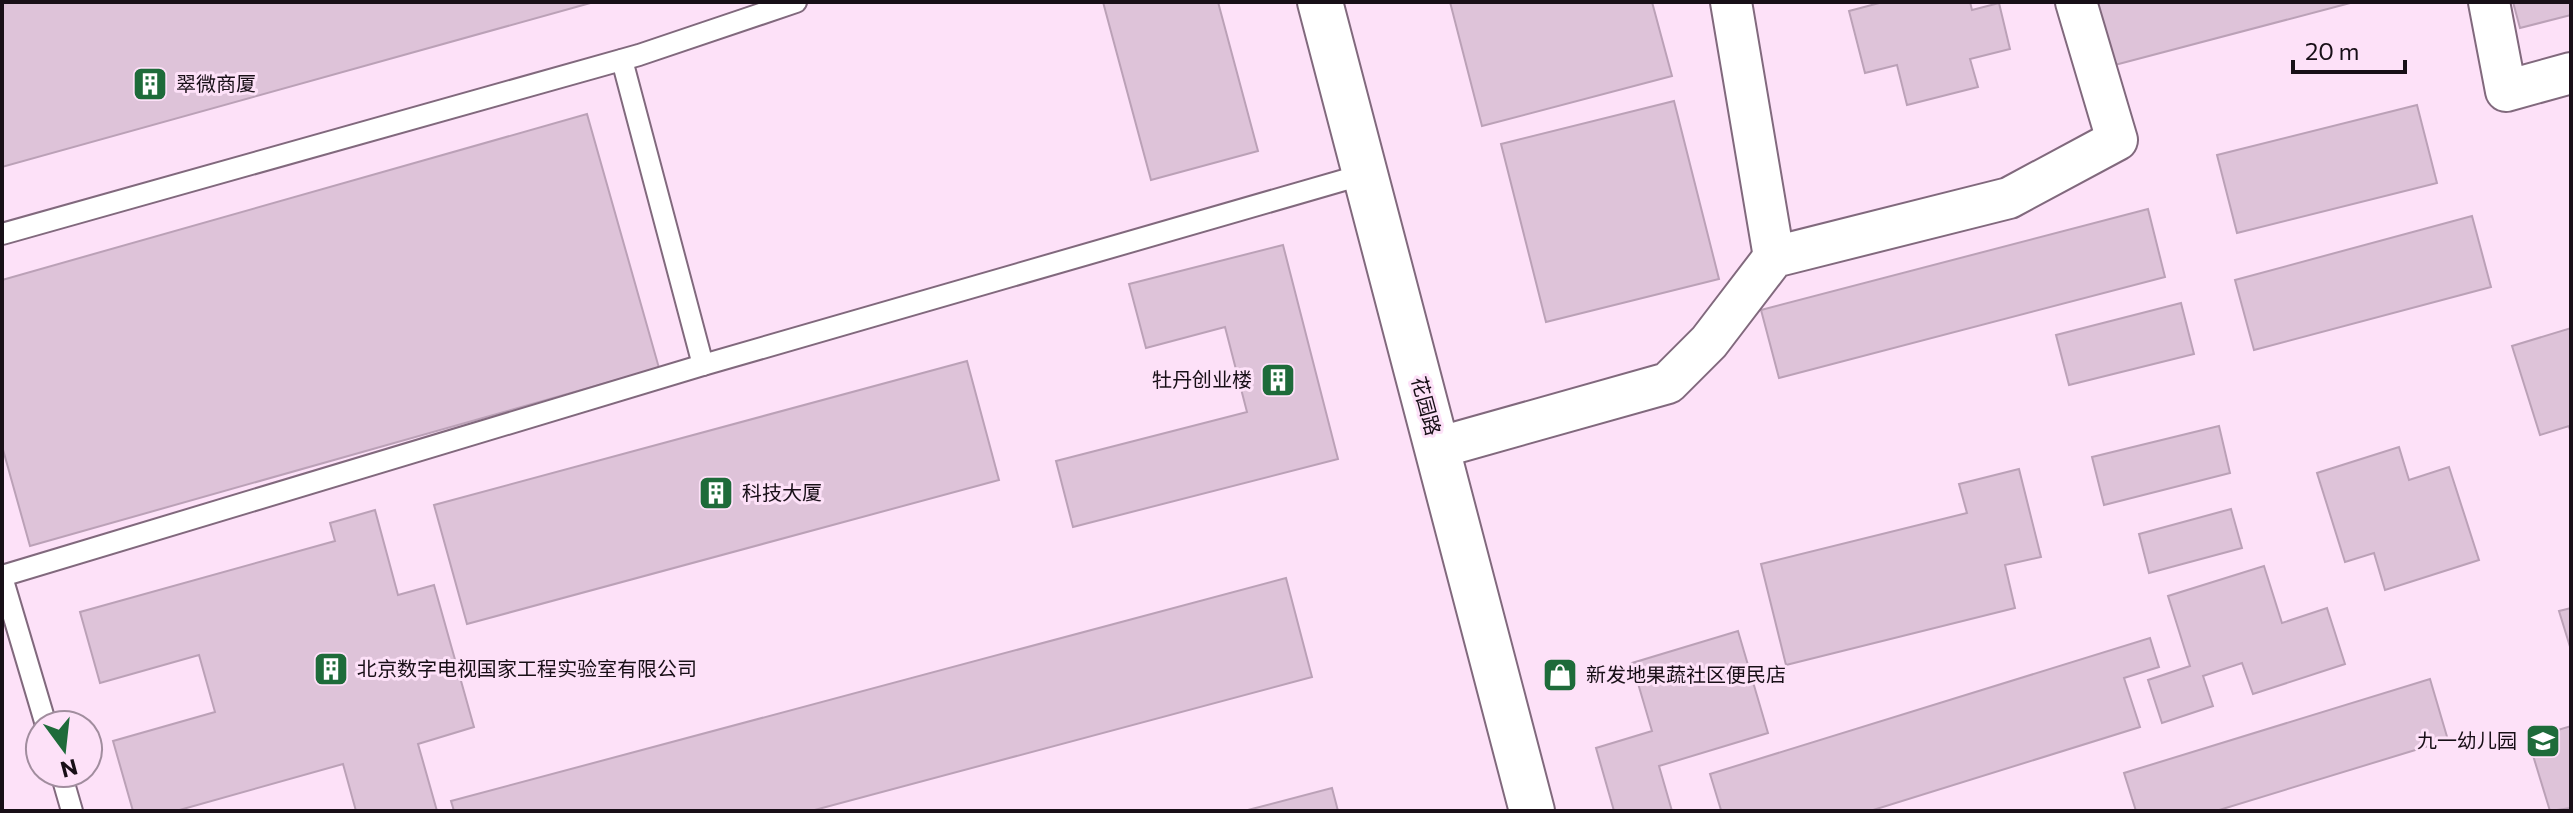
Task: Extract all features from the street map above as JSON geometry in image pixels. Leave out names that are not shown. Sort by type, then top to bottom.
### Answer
[{"type":"street","name":"花园路","points":[[1320,2],[1532,811]]},
{"type":"street","points":[[1731,2],[1774,257]]},
{"type":"street","points":[[1437,448],[1668,383],[1709,342],[1774,257],[2009,198],[2117,140],[2076,2]]},
{"type":"street","points":[[2489,2],[2506,91],[2571,73]]},
{"type":"lane","points":[[2,234],[622,60],[796,2]]},
{"type":"lane","points":[[622,60],[703,365]]},
{"type":"lane","points":[[41,709],[2,576],[703,365],[1365,174]]},
{"type":"lane","points":[[66,789],[72,811]]},
{"type":"building","name":"翠微商厦","points":[[2,2],[594,2],[2,167]]},
{"type":"building","points":[[1103,2],[1218,2],[1258,151],[1151,180]]},
{"type":"building","points":[[1450,2],[1652,2],[1672,76],[1482,126]]},
{"type":"building","points":[[1883,2],[1970,2],[1972,10],[1999,3],[2010,49],[1970,59],[1978,87],[1907,105],[1897,65],[1865,73],[1849,11]]},
{"type":"building","points":[[2095,2],[2354,2],[2111,66]]},
{"type":"building","points":[[2513,2],[2571,2],[2571,15],[2520,28]]},
{"type":"building","points":[[1674,101],[1719,279],[1546,322],[1501,144]]},
{"type":"building","points":[[2417,105],[2437,183],[2237,233],[2217,155]]},
{"type":"building","points":[[587,114],[659,368],[30,546],[2,446],[2,280]]},
{"type":"building","points":[[2148,209],[2165,277],[1779,378],[1761,310]]},
{"type":"building","points":[[2472,216],[2491,287],[2254,350],[2235,280]]},
{"type":"building","name":"牡丹创业楼","points":[[1283,245],[1338,459],[1073,527],[1056,461],[1247,412],[1225,327],[1146,348],[1129,284]]},
{"type":"building","points":[[2181,303],[2194,354],[2069,385],[2056,335]]},
{"type":"building","points":[[2571,328],[2571,434],[2569,426],[2540,435],[2512,346]]},
{"type":"building","name":"科技大厦","points":[[967,361],[999,480],[467,624],[434,505]]},
{"type":"building","points":[[2219,426],[2230,473],[2104,505],[2092,457]]},
{"type":"building","points":[[2399,447],[2409,480],[2449,467],[2479,560],[2385,590],[2374,553],[2345,562],[2317,473]]},
{"type":"building","points":[[2019,469],[2041,557],[2005,565],[2015,608],[1786,665],[1761,564],[1967,513],[1959,484]]},
{"type":"building","points":[[2231,509],[2242,548],[2149,573],[2139,534]]},
{"type":"building","name":"北京数字电视国家工程实验室有限公司","points":[[375,510],[398,595],[434,585],[474,727],[418,744],[437,811],[356,811],[343,764],[176,811],[133,811],[113,741],[215,712],[199,655],[100,683],[80,612],[335,541],[330,523]]},
{"type":"building","points":[[2264,566],[2282,623],[2327,608],[2345,664],[2253,694],[2242,663],[2203,676],[2213,706],[2162,723],[2148,680],[2190,666],[2168,596]]},
{"type":"building","points":[[1286,578],[1312,677],[811,811],[454,811],[451,801]]},
{"type":"building","points":[[2571,608],[2571,650],[2559,611]]},
{"type":"building","points":[[1738,631],[1768,733],[1659,766],[1672,811],[1614,811],[1596,748],[1652,731],[1632,663]]},
{"type":"building","points":[[2150,638],[2159,667],[2124,678],[2140,727],[1870,811],[1718,811],[1721,810],[1710,774]]},
{"type":"building","points":[[2430,679],[2448,740],[2216,811],[2136,811],[2124,773]]},
{"type":"building","points":[[2571,726],[2571,808],[2550,811],[2528,739]]},
{"type":"building","points":[[1332,788],[1338,811],[1244,811]]},
{"type":"place","name":"翠微商厦","points":[[150,84]]},
{"type":"place","name":"牡丹创业楼","points":[[1278,380]]},
{"type":"place","name":"科技大厦","points":[[716,493]]},
{"type":"place","name":"北京数字电视国家工程实验室有限公司","points":[[331,669]]},
{"type":"place","name":"新发地果蔬社区便民店","points":[[1560,675]]},
{"type":"place","name":"九一幼儿园","points":[[2543,741]]}]
